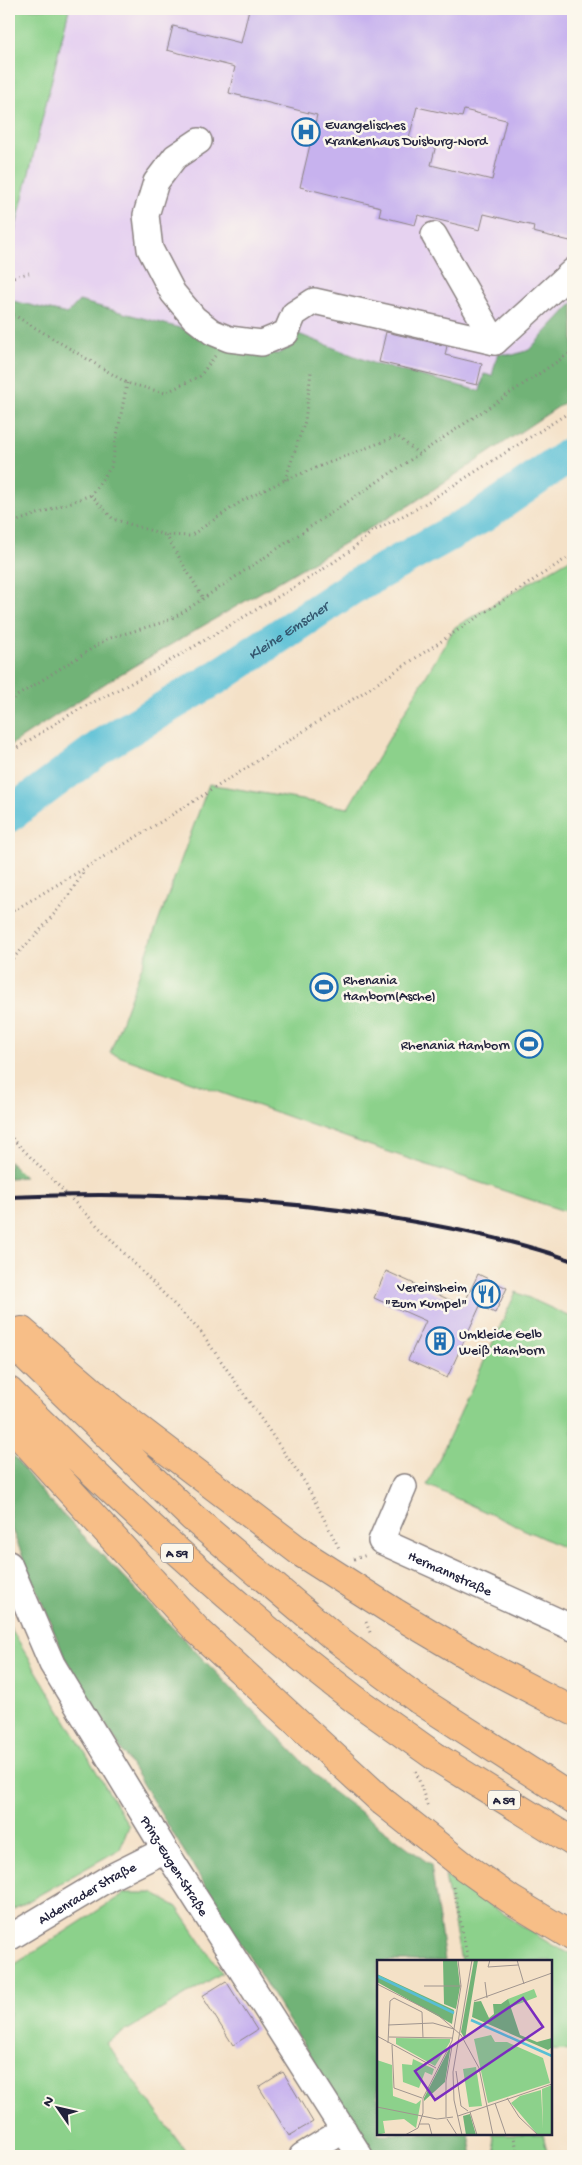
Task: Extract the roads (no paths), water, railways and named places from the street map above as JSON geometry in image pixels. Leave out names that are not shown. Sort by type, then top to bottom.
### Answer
[{"type":"highway","points":[[9,1321],[115,1412],[303,1554],[477,1662],[573,1711]]},
{"type":"highway","name":"A 59","points":[[9,1340],[192,1516],[333,1636],[419,1700],[573,1799]]},
{"type":"highway","name":"A 59","points":[[9,1391],[168,1545],[241,1609],[357,1701],[436,1757],[573,1842]]},
{"type":"highway","points":[[9,1424],[197,1630],[382,1801],[465,1867],[510,1899],[573,1937]]},
{"type":"street","points":[[200,141],[174,157],[156,182],[146,215],[150,249],[173,293],[194,318],[212,332],[229,339],[262,343],[286,333],[294,314],[314,302],[495,342]]},
{"type":"street","points":[[434,235],[495,342]]},
{"type":"street","points":[[495,342],[573,271]]},
{"type":"street","name":"Hermannstraße","points":[[404,1487],[382,1541],[573,1628]]},
{"type":"street","name":"Prinz-Eugen-Straße","points":[[9,1564],[52,1664],[165,1850],[360,2156]]},
{"type":"street","name":"Aldenrader Straße","points":[[9,1938],[109,1878],[165,1850]]},
{"type":"street","points":[[302,2156],[344,2130]]},
{"type":"waterway","name":"Kleine Emscher","points":[[9,815],[107,742],[219,676],[351,588],[482,516],[573,453]]},
{"type":"railway","points":[[9,1197],[114,1195],[218,1198],[271,1202],[375,1215],[464,1231],[519,1244],[573,1261]]},
{"type":"place","name":"Evangelisches Krankenhaus Duisburg-Nord","points":[[306,132]]},
{"type":"place","name":"Rhenania Hamborn(Asche)","points":[[324,987]]},
{"type":"place","name":"Rhenania Hamborn","points":[[529,1044]]},
{"type":"place","name":"Vereinsheim \"Zum Kumpel\"","points":[[486,1294]]},
{"type":"place","name":"Umkleide Gelb Weiß Hamborn","points":[[440,1341]]}]
